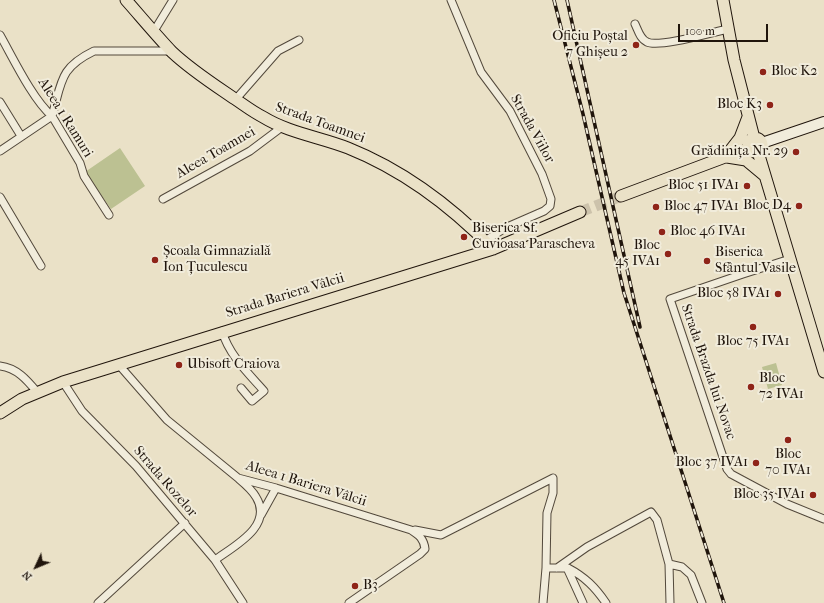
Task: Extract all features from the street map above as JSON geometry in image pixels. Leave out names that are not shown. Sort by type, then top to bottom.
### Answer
[{"type":"main road","name":"Strada Toamnei","points":[[126,0],[172,51],[200,76],[262,117],[282,127],[346,148],[380,162],[429,193],[474,229],[493,249]]},
{"type":"main road","points":[[719,0],[725,15]]},
{"type":"main road","points":[[723,0],[728,29],[748,116],[824,372]]},
{"type":"main road","points":[[725,157],[740,138],[748,116]]},
{"type":"main road","points":[[621,196],[756,145],[824,122]]},
{"type":"main road","points":[[725,157],[736,157],[746,160],[766,178]]},
{"type":"main road","name":"Strada Bariera Vâlcii","points":[[0,413],[22,399],[63,382],[222,331],[493,249],[580,212]]},
{"type":"street","points":[[154,31],[173,0]]},
{"type":"street","name":"Strada Viilor","points":[[451,0],[481,72],[510,112],[542,174],[551,199],[550,206],[544,211],[505,228],[485,241]]},
{"type":"street","points":[[635,24],[641,37],[650,43],[665,43],[728,29]]},
{"type":"street","name":"Aleea 1 Ramuri","points":[[0,35],[46,112],[52,116],[80,163],[84,176],[109,215]]},
{"type":"street","points":[[236,99],[278,51],[299,40]]},
{"type":"street","points":[[0,150],[52,116],[64,75],[70,66],[83,56],[94,51],[172,51]]},
{"type":"street","points":[[0,102],[21,136]]},
{"type":"street","name":"Aleea Toamnei","points":[[163,199],[250,151],[282,127]]},
{"type":"street","points":[[0,197],[41,266]]},
{"type":"street","name":"Strada Brazda lui Novac","points":[[790,260],[743,274],[670,300],[727,469],[731,474],[767,494],[824,519]]},
{"type":"street","points":[[222,331],[225,341],[237,360],[264,391],[252,401],[241,388]]},
{"type":"street","name":"Aleea 1 Bariera Vâlcii","points":[[119,365],[167,420],[238,478],[276,488],[411,530],[421,536],[425,549],[350,603]]},
{"type":"street","points":[[0,366],[14,370],[24,377],[37,392]]},
{"type":"street","name":"Strada Rozelor","points":[[63,382],[82,411],[136,466],[185,523],[215,560],[243,603]]},
{"type":"street","points":[[238,478],[256,497],[260,507],[260,516]]},
{"type":"street","points":[[411,530],[441,535],[552,478],[553,493],[547,513],[546,568],[543,603]]},
{"type":"street","points":[[215,560],[253,531],[276,488]]},
{"type":"street","points":[[557,568],[587,547],[651,512],[657,520],[669,564],[670,603]]},
{"type":"street","points":[[98,603],[185,523]]},
{"type":"street","points":[[669,564],[682,566],[690,575],[702,603]]},
{"type":"street","points":[[546,568],[568,568],[581,575],[594,586],[606,603]]},
{"type":"street","points":[[568,568],[583,603]]},
{"type":"green space","points":[[120,148],[145,186],[111,209],[85,172]]},
{"type":"green space","points":[[776,363],[782,385],[768,389],[762,367]]},
{"type":"tunnel","points":[[580,212],[621,196]]},
{"type":"railway","points":[[554,0],[583,114],[624,293],[724,603]]},
{"type":"railway","points":[[567,0],[640,327]]},
{"type":"place","name":"Oficiu Poștal 7 Ghișeu 2","points":[[636,45]]},
{"type":"place","name":"Bloc K2","points":[[763,72]]},
{"type":"place","name":"Bloc K3","points":[[770,105]]},
{"type":"place","name":"Grădinița Nr. 29","points":[[796,152]]},
{"type":"place","name":"Bloc 51 IVA1","points":[[747,186]]},
{"type":"place","name":"Bloc D4","points":[[799,206]]},
{"type":"place","name":"Bloc 47 IVA1","points":[[656,207]]},
{"type":"place","name":"Bloc 46 IVA1","points":[[662,232]]},
{"type":"place","name":"Biserica Sf. Cuvioasa Parascheva","points":[[464,237]]},
{"type":"place","name":"Bloc 45 IVA1","points":[[668,254]]},
{"type":"place","name":"Școala Gimnazială Ion Țuculescu","points":[[155,260]]},
{"type":"place","name":"Biserica Sfântul Vasile","points":[[707,261]]},
{"type":"place","name":"Bloc 58 IVA1","points":[[778,294]]},
{"type":"place","name":"Bloc 75 IVA1","points":[[753,327]]},
{"type":"place","name":"Ubisoft Craiova","points":[[179,365]]},
{"type":"place","name":"Bloc 72 IVA1","points":[[751,387]]},
{"type":"place","name":"Bloc 70 IVA1","points":[[788,440]]},
{"type":"place","name":"Bloc 37 IVA1","points":[[756,463]]},
{"type":"place","name":"Bloc 35 IVA1","points":[[813,495]]},
{"type":"place","name":"B3","points":[[355,586]]}]
